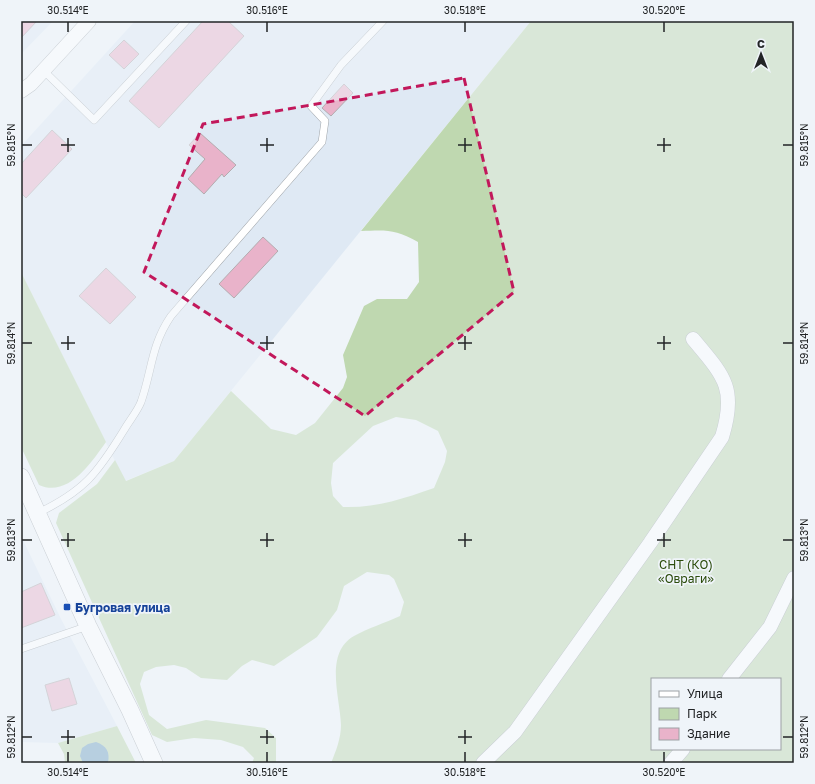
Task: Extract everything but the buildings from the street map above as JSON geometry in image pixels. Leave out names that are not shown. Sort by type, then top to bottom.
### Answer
[{"type":"street","points":[[21,91],[89,21]]},
{"type":"street","points":[[483,763],[514,732],[645,549],[722,437],[728,418],[730,398],[725,379],[693,339]]},
{"type":"street","points":[[21,478],[88,626],[153,760]]},
{"type":"street","points":[[730,678],[770,627],[794,578]]},
{"type":"street","points":[[671,763],[682,750]]},
{"type":"lane","points":[[43,70],[94,120],[186,21]]},
{"type":"lane","points":[[37,514],[64,501],[95,474],[106,459],[141,402],[151,356],[163,326],[322,142],[325,121],[311,106],[341,65],[383,21]]},
{"type":"lane","points":[[21,649],[88,626]]},
{"type":"highlighted area","points":[[464,78],[514,292],[365,416],[144,272],[203,124]]},
{"type":"shaded area","points":[[21,21],[53,21],[21,54]]},
{"type":"shaded area","points":[[135,21],[531,21],[174,461],[125,481],[21,272],[21,146]]},
{"type":"shaded area","points":[[21,536],[61,619],[117,726],[58,743],[21,742]]},
{"type":"green space","name":"СНТ (КО) «Овраги»","points":[[531,21],[794,21],[794,763],[331,763],[341,730],[336,676],[336,664],[339,653],[345,644],[354,636],[400,616],[404,602],[394,579],[389,575],[367,572],[344,586],[337,610],[317,637],[274,666],[252,660],[242,666],[227,680],[201,678],[186,668],[174,665],[156,667],[144,672],[140,684],[149,715],[167,729],[206,720],[265,728],[276,738],[276,763],[252,763],[254,758],[243,747],[221,740],[194,738],[167,742],[152,735],[56,523],[59,513],[97,484],[115,460],[126,481],[174,461],[231,391],[271,429],[296,435],[315,423],[343,388],[347,377],[343,355],[364,306],[377,299],[407,299],[419,282],[418,242],[391,231],[361,231]],"holes":[[[396,417],[416,420],[438,431],[447,451],[445,462],[434,488],[400,499],[378,504],[343,507],[333,496],[331,483],[333,463],[373,426]]]},
{"type":"green space","points":[[21,272],[106,442],[78,476],[69,483],[60,487],[50,488],[39,485],[21,447]]},
{"type":"green space","points":[[117,726],[136,763],[108,763],[109,761],[65,763],[64,754],[58,743]]},
{"type":"water","points":[[96,742],[103,745],[107,750],[109,756],[108,763],[83,763],[80,756],[82,748],[88,744]]},
{"type":"place","name":"Бугровая улица","points":[[67,607]]}]
